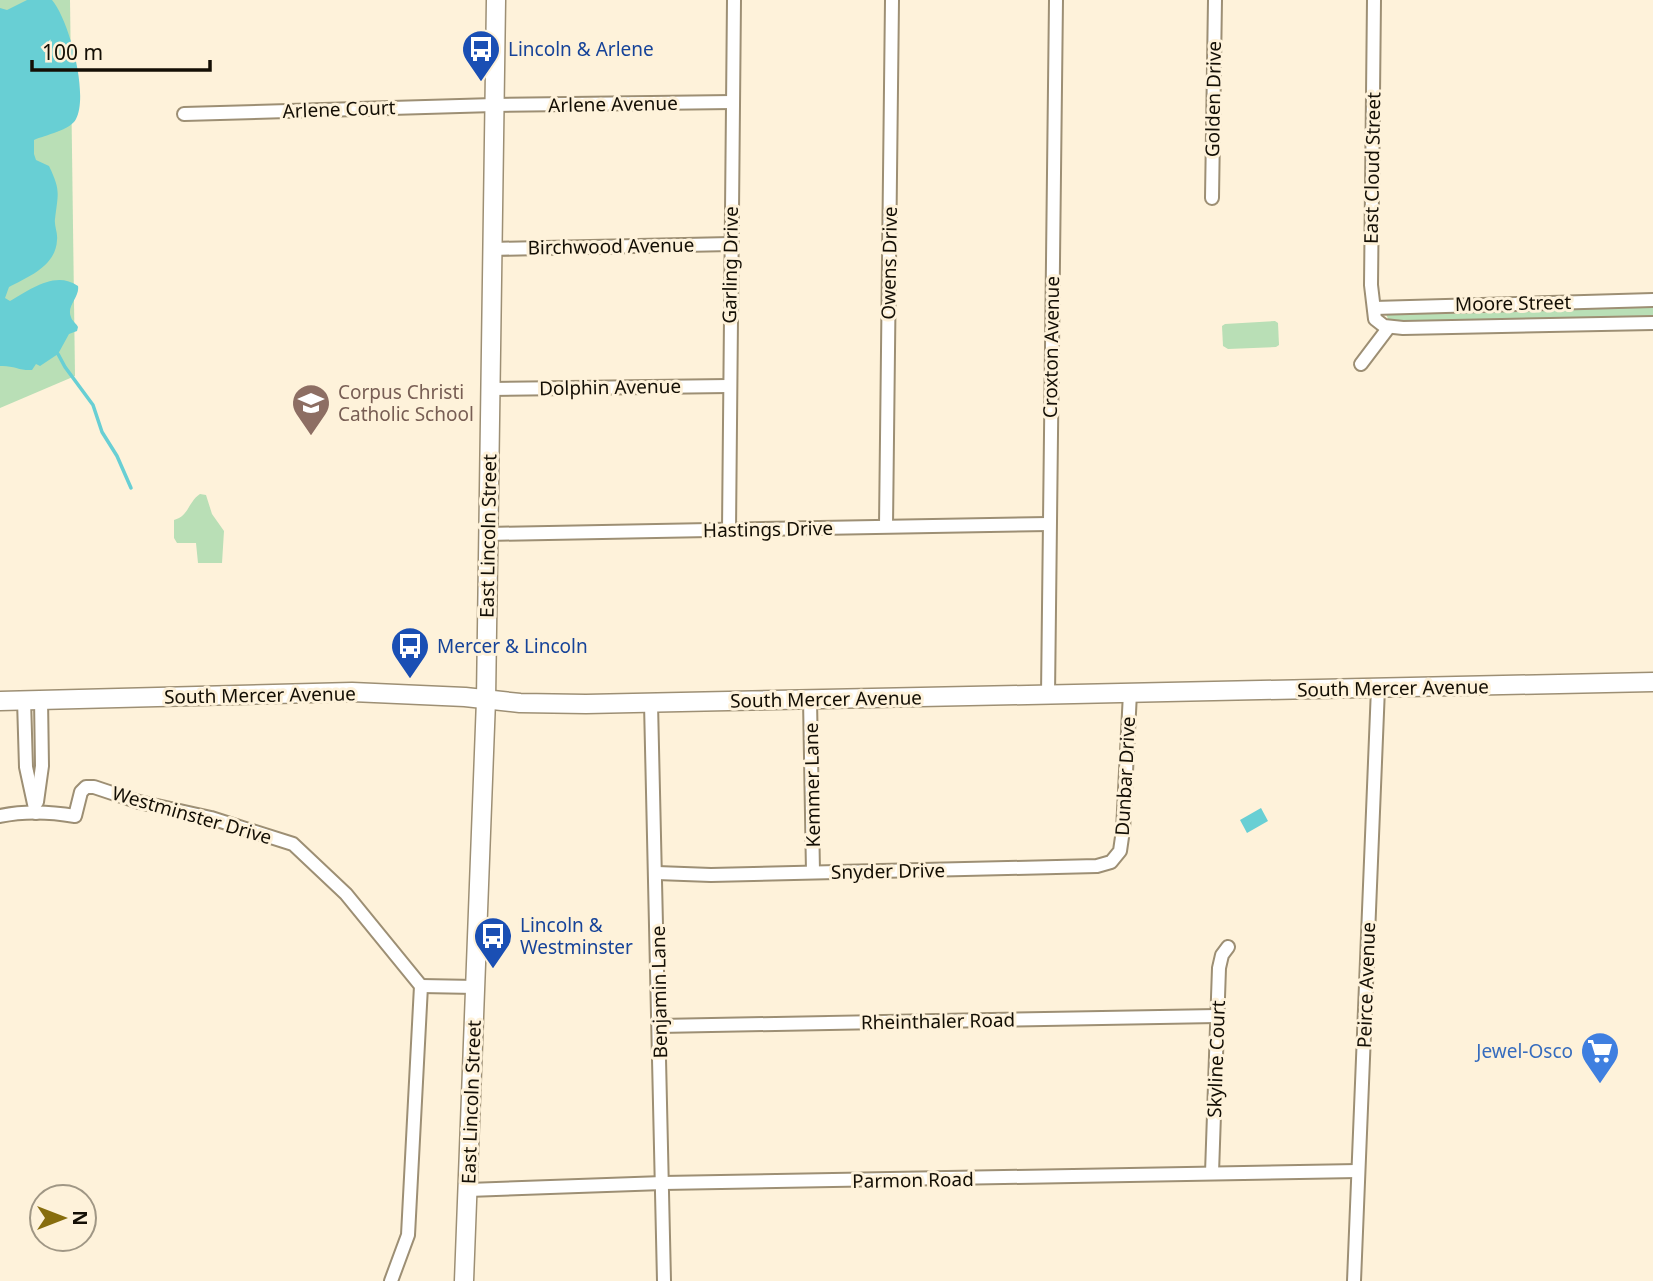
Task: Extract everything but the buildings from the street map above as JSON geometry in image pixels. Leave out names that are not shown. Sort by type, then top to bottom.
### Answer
[{"type":"main road","name":"East Lincoln Street","points":[[464,1281],[486,700],[496,0]]},
{"type":"main road","name":"South Mercer Avenue","points":[[0,701],[352,692],[586,704],[1653,682]]},
{"type":"street","name":"Garling Drive","points":[[729,530],[734,0]]},
{"type":"street","name":"Owens Drive","points":[[886,526],[892,0]]},
{"type":"street","name":"Croxton Avenue","points":[[1048,695],[1056,0]]},
{"type":"street","name":"Golden Drive","points":[[1212,198],[1214,0]]},
{"type":"street","name":"East Cloud Street","points":[[1374,0],[1371,285],[1374,308]]},
{"type":"street","name":"Arlene Avenue","points":[[494,105],[733,102]]},
{"type":"street","name":"Arlene Court","points":[[184,114],[494,105]]},
{"type":"street","name":"Birchwood Avenue","points":[[492,249],[731,244]]},
{"type":"street","name":"Moore Street","points":[[1374,308],[1653,300]]},
{"type":"street","points":[[1361,364],[1390,327],[1375,319],[1374,308]]},
{"type":"street","name":"Moore Street","points":[[1390,327],[1653,323]]},
{"type":"street","name":"Dolphin Avenue","points":[[490,389],[729,386]]},
{"type":"street","name":"Hastings Drive","points":[[488,534],[1049,524]]},
{"type":"street","name":"Peirce Avenue","points":[[1354,1281],[1378,688]]},
{"type":"street","name":"Dunbar Drive","points":[[1117,857],[1123,830],[1130,693]]},
{"type":"street","name":"Kemmer Lane","points":[[810,699],[813,872]]},
{"type":"street","points":[[32,700],[42,766],[36,813]]},
{"type":"street","name":"Benjamin Lane","points":[[651,703],[657,873],[664,1281]]},
{"type":"street","name":"Westminster Drive","points":[[0,816],[12,813],[75,816],[81,792],[86,787],[94,786],[139,802],[211,818],[293,844],[346,894],[421,986]]},
{"type":"street","name":"Snyder Drive","points":[[657,873],[711,875],[1097,866],[1117,857]]},
{"type":"street","name":"Skyline Court","points":[[1212,1173],[1219,968],[1222,955],[1228,947]]},
{"type":"street","points":[[391,1281],[409,1227],[421,986],[476,987]]},
{"type":"street","name":"Rheinthaler Road","points":[[659,1026],[1217,1016]]},
{"type":"street","name":"Parmon Road","points":[[468,1190],[663,1183],[1358,1171]]},
{"type":"green space","points":[[0,0],[70,0],[75,376],[0,408]]},
{"type":"green space","points":[[1653,304],[1653,316],[1393,323],[1386,314],[1388,312]]},
{"type":"green space","points":[[1278,323],[1279,345],[1276,347],[1228,349],[1223,346],[1222,326],[1225,324]]},
{"type":"green space","points":[[200,494],[206,495],[212,514],[224,531],[222,563],[198,563],[196,543],[177,543],[174,538],[174,520],[186,512]]},
{"type":"water","points":[[27,0],[52,0],[58,10],[75,58],[80,93],[79,108],[73,123],[34,140],[36,160],[49,166],[57,187],[55,249],[52,257],[40,270],[9,287],[5,298],[10,301],[34,287],[52,281],[60,280],[78,286],[70,313],[78,327],[77,331],[69,334],[58,354],[40,366],[36,364],[32,370],[0,366],[0,8],[7,10]]},
{"type":"water","points":[[1261,808],[1268,821],[1247,833],[1240,820]]},
{"type":"waterway","points":[[58,354],[93,405],[102,432],[117,456],[131,488]]},
{"type":"place","name":"Lincoln & Arlene","points":[[481,83]]},
{"type":"place","name":"Corpus Christi Catholic School","points":[[311,437]]},
{"type":"place","name":"Mercer & Lincoln","points":[[410,680]]},
{"type":"place","name":"Lincoln & Westminster","points":[[493,970]]},
{"type":"place","name":"Jewel-Osco","points":[[1600,1085]]}]
